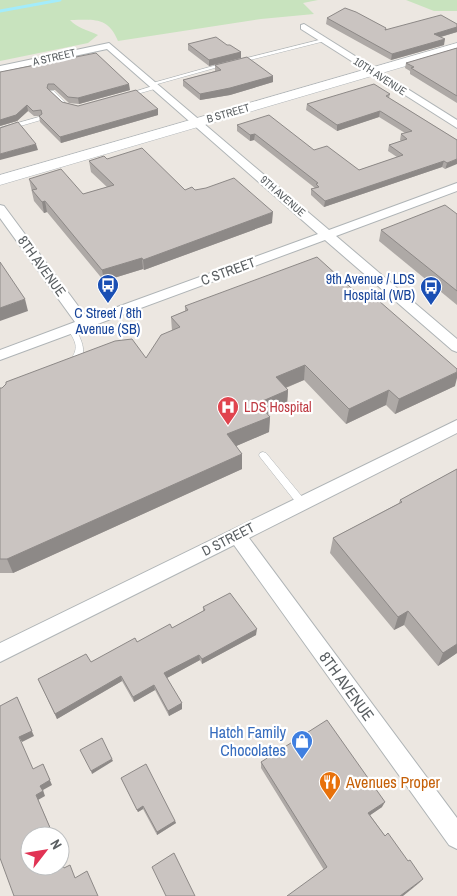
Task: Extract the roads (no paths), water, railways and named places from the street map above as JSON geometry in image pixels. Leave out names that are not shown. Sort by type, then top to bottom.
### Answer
[{"type":"street","name":"10TH AVENUE","points":[[304,28],[457,125]]},
{"type":"street","name":"9TH AVENUE","points":[[108,46],[457,347]]},
{"type":"street","name":"A STREET","points":[[0,69],[108,46]]},
{"type":"street","name":"B STREET","points":[[0,180],[457,47]]},
{"type":"street","name":"C STREET","points":[[0,355],[457,186]]},
{"type":"street","name":"8TH AVENUE","points":[[0,209],[78,326]]},
{"type":"street","name":"D STREET","points":[[0,654],[301,502],[457,426]]},
{"type":"street","name":"8TH AVENUE","points":[[237,535],[457,837]]},
{"type":"lane","points":[[124,96],[323,40]]},
{"type":"lane","points":[[52,92],[66,106],[79,108]]},
{"type":"lane","points":[[0,130],[39,119]]},
{"type":"lane","points":[[68,364],[75,360],[81,347],[78,326]]},
{"type":"lane","points":[[263,456],[301,502]]},
{"type":"waterway","points":[[0,11],[60,0]]},
{"type":"place","name":"C Street / 8th Avenue (SB)","points":[[108,304]]},
{"type":"place","name":"9th Avenue / LDS Hospital (WB)","points":[[431,306]]},
{"type":"place","name":"LDS Hospital","points":[[228,426]]},
{"type":"place","name":"Hatch Family Chocolates","points":[[302,760]]},
{"type":"place","name":"Avenues Proper","points":[[330,801]]}]
